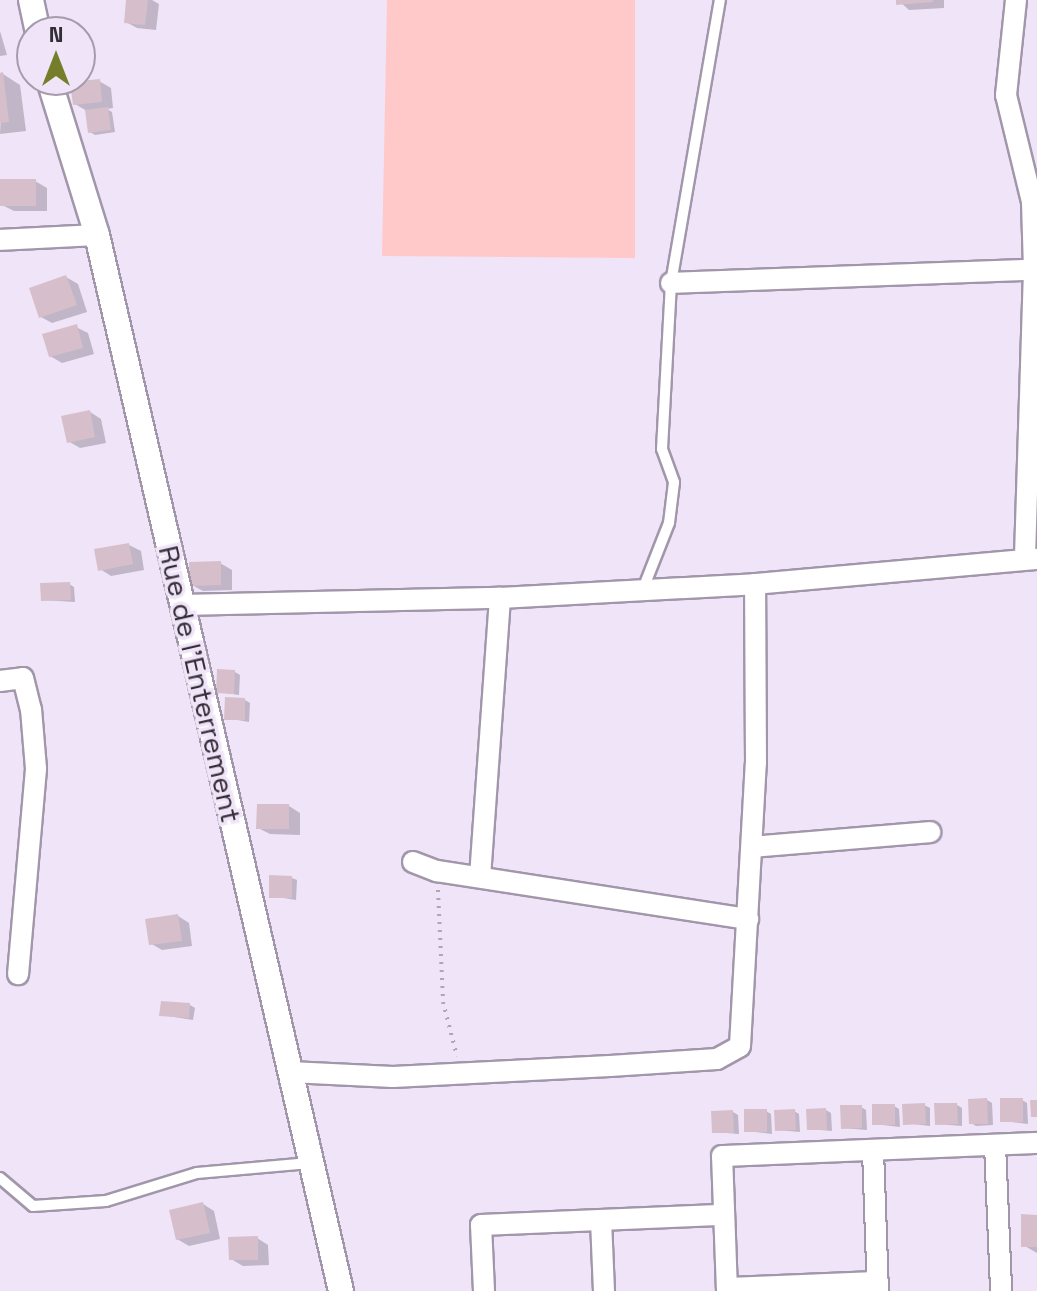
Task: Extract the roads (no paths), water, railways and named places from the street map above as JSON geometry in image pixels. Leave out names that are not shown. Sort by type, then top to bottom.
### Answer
[{"type":"street","points":[[182,605],[500,598],[755,584],[1031,559],[1032,202],[1006,95],[1016,0]]},
{"type":"street","name":"Rue de l'Enterrement","points":[[54,96],[97,235],[341,1291]]},
{"type":"street","points":[[0,240],[97,235]]},
{"type":"street","points":[[671,283],[1034,270]]},
{"type":"street","points":[[290,1072],[393,1077],[717,1059],[740,1046],[756,763],[755,584]]},
{"type":"street","points":[[480,877],[500,598]]},
{"type":"street","points":[[0,681],[23,678],[31,709],[36,769],[18,974]]},
{"type":"street","points":[[752,847],[930,832]]},
{"type":"street","points":[[413,862],[437,871],[748,919]]},
{"type":"street","points":[[873,1150],[878,1287],[727,1290],[722,1156],[1037,1143]]},
{"type":"street","points":[[995,1145],[1001,1291]]},
{"type":"street","points":[[484,1291],[481,1225],[724,1215]]},
{"type":"street","points":[[601,1220],[604,1291]]},
{"type":"lane","points":[[643,589],[669,523],[674,482],[662,449],[671,283],[720,0]]},
{"type":"lane","points":[[0,1178],[33,1206],[106,1201],[197,1173],[311,1162]]}]
